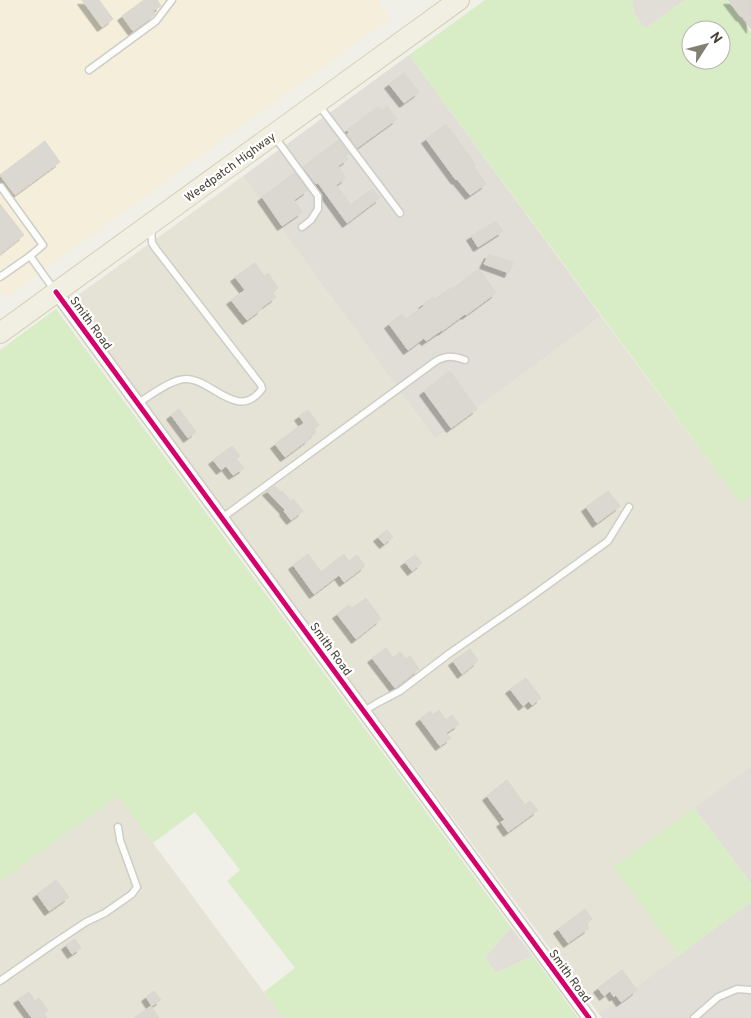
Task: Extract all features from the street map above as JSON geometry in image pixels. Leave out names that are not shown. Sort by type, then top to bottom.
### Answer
[{"type":"main road","name":"Weedpatch Highway","points":[[0,333],[459,0]]},
{"type":"street","name":"Smith Road","points":[[56,292],[589,1018]]},
{"type":"lane","points":[[88,70],[156,21],[172,0]]},
{"type":"lane","points":[[318,103],[400,213]]},
{"type":"lane","points":[[274,135],[318,196],[318,209],[311,220],[302,227]]},
{"type":"lane","points":[[0,277],[43,245],[2,187]]},
{"type":"lane","points":[[138,403],[175,381],[187,379],[212,388],[229,399],[241,402],[249,400],[262,389],[152,243],[152,222]]},
{"type":"lane","points":[[30,256],[56,292]]},
{"type":"lane","points":[[222,518],[436,361],[446,356],[466,360]]},
{"type":"lane","points":[[364,711],[400,691],[450,653],[608,541],[629,507]]},
{"type":"lane","points":[[0,981],[86,922],[105,913],[132,894],[138,886],[120,840],[118,827]]},
{"type":"lane","points":[[694,1018],[718,997],[737,989],[751,990]]},
{"type":"shaded area","points":[[0,0],[377,0],[390,18],[5,298],[0,291]]},
{"type":"shaded area","points":[[632,0],[685,0],[645,29],[634,13]]},
{"type":"shaded area","points":[[409,55],[601,316],[435,439],[243,176]]},
{"type":"shaded area","points":[[243,176],[435,439],[601,316],[740,503],[751,496],[751,767],[614,867],[679,955],[599,1014],[70,301]]},
{"type":"shaded area","points":[[751,767],[751,883],[694,808]]},
{"type":"shaded area","points":[[118,796],[283,1018],[0,1018],[0,881]]},
{"type":"shaded area","points":[[751,902],[751,1018],[602,1018],[599,1014]]},
{"type":"shaded area","points":[[511,927],[533,956],[496,973],[485,957]]},
{"type":"green space","points":[[485,0],[632,0],[634,13],[645,29],[685,0],[727,0],[751,32],[751,496],[740,503],[409,55]]},
{"type":"green space","points":[[56,309],[511,927],[485,957],[496,973],[533,956],[578,1018],[283,1018],[264,992],[295,968],[227,881],[240,870],[195,812],[153,843],[118,796],[0,881],[0,350]]},
{"type":"green space","points":[[694,808],[751,883],[751,902],[679,955],[613,867]]},
{"type":"building","points":[[82,0],[99,0],[113,19],[102,27]]},
{"type":"building","points":[[144,0],[157,0],[161,6],[153,11],[155,14],[152,17],[133,31],[122,16]]},
{"type":"building","points":[[728,0],[751,0],[751,29],[742,16]]},
{"type":"building","points":[[404,73],[419,92],[404,103],[389,84]]},
{"type":"building","points":[[387,106],[397,119],[357,148],[347,134],[349,133],[347,130],[378,107],[381,111]]},
{"type":"building","points":[[446,124],[476,165],[474,167],[486,184],[470,195],[456,180],[426,139]]},
{"type":"building","points":[[339,140],[349,154],[346,156],[348,159],[338,166],[346,178],[336,185],[351,205],[372,189],[380,198],[347,223],[318,183],[316,184],[303,167]]},
{"type":"building","points":[[45,141],[60,162],[15,195],[0,175]]},
{"type":"building","points":[[295,173],[308,190],[294,200],[302,212],[282,226],[262,197]]},
{"type":"building","points":[[0,204],[24,235],[0,254]]},
{"type":"building","points":[[496,221],[503,231],[478,247],[471,236]]},
{"type":"building","points":[[489,254],[513,263],[509,273],[484,264]]},
{"type":"building","points":[[255,263],[264,276],[268,273],[278,288],[273,293],[276,297],[247,320],[231,300],[245,290],[235,277]]},
{"type":"building","points":[[479,269],[496,293],[442,331],[426,341],[424,338],[408,350],[389,324],[402,314],[406,319],[433,297],[435,299],[454,288]]},
{"type":"building","points":[[450,371],[477,409],[451,428],[424,391]]},
{"type":"building","points":[[179,409],[196,432],[188,438],[171,415]]},
{"type":"building","points":[[308,410],[319,425],[314,429],[316,432],[285,457],[275,444],[304,423],[299,416]]},
{"type":"building","points":[[232,446],[240,456],[236,458],[244,468],[233,475],[226,466],[221,470],[213,460]]},
{"type":"building","points":[[275,486],[291,501],[293,499],[303,511],[291,520],[285,510],[267,491]]},
{"type":"building","points":[[608,491],[620,506],[597,523],[586,507]]},
{"type":"building","points":[[387,530],[393,537],[384,544],[378,537]]},
{"type":"building","points":[[308,554],[321,572],[344,554],[349,561],[357,555],[365,566],[344,582],[339,575],[314,594],[293,565]]},
{"type":"building","points":[[415,555],[422,563],[412,571],[405,562]]},
{"type":"building","points":[[366,598],[381,619],[356,639],[337,614],[349,605],[352,608]]},
{"type":"building","points":[[386,648],[393,658],[400,652],[406,659],[410,656],[419,669],[395,688],[372,658]]},
{"type":"building","points":[[470,649],[478,661],[462,674],[453,661]]},
{"type":"building","points":[[526,678],[541,698],[532,705],[529,701],[523,706],[510,689]]},
{"type":"building","points":[[439,710],[446,720],[452,715],[459,724],[446,733],[451,738],[440,746],[420,719],[430,711],[433,715]]},
{"type":"building","points":[[507,780],[525,805],[530,801],[538,810],[508,832],[501,822],[505,820],[487,796]]},
{"type":"building","points":[[56,880],[69,897],[49,911],[37,894]]},
{"type":"building","points":[[585,909],[592,919],[586,924],[589,928],[568,943],[558,929]]},
{"type":"building","points":[[75,939],[81,948],[72,954],[66,945]]},
{"type":"building","points":[[622,970],[637,990],[621,1002],[610,991],[604,996],[598,988]]},
{"type":"building","points":[[154,991],[161,1000],[152,1006],[146,997]]},
{"type":"building","points":[[29,992],[35,1001],[39,998],[48,1010],[44,1014],[47,1018],[32,1018],[18,999]]},
{"type":"building","points":[[151,1006],[159,1018],[134,1018]]},
{"type":"cycle path","points":[[56,292],[589,1018]]}]
